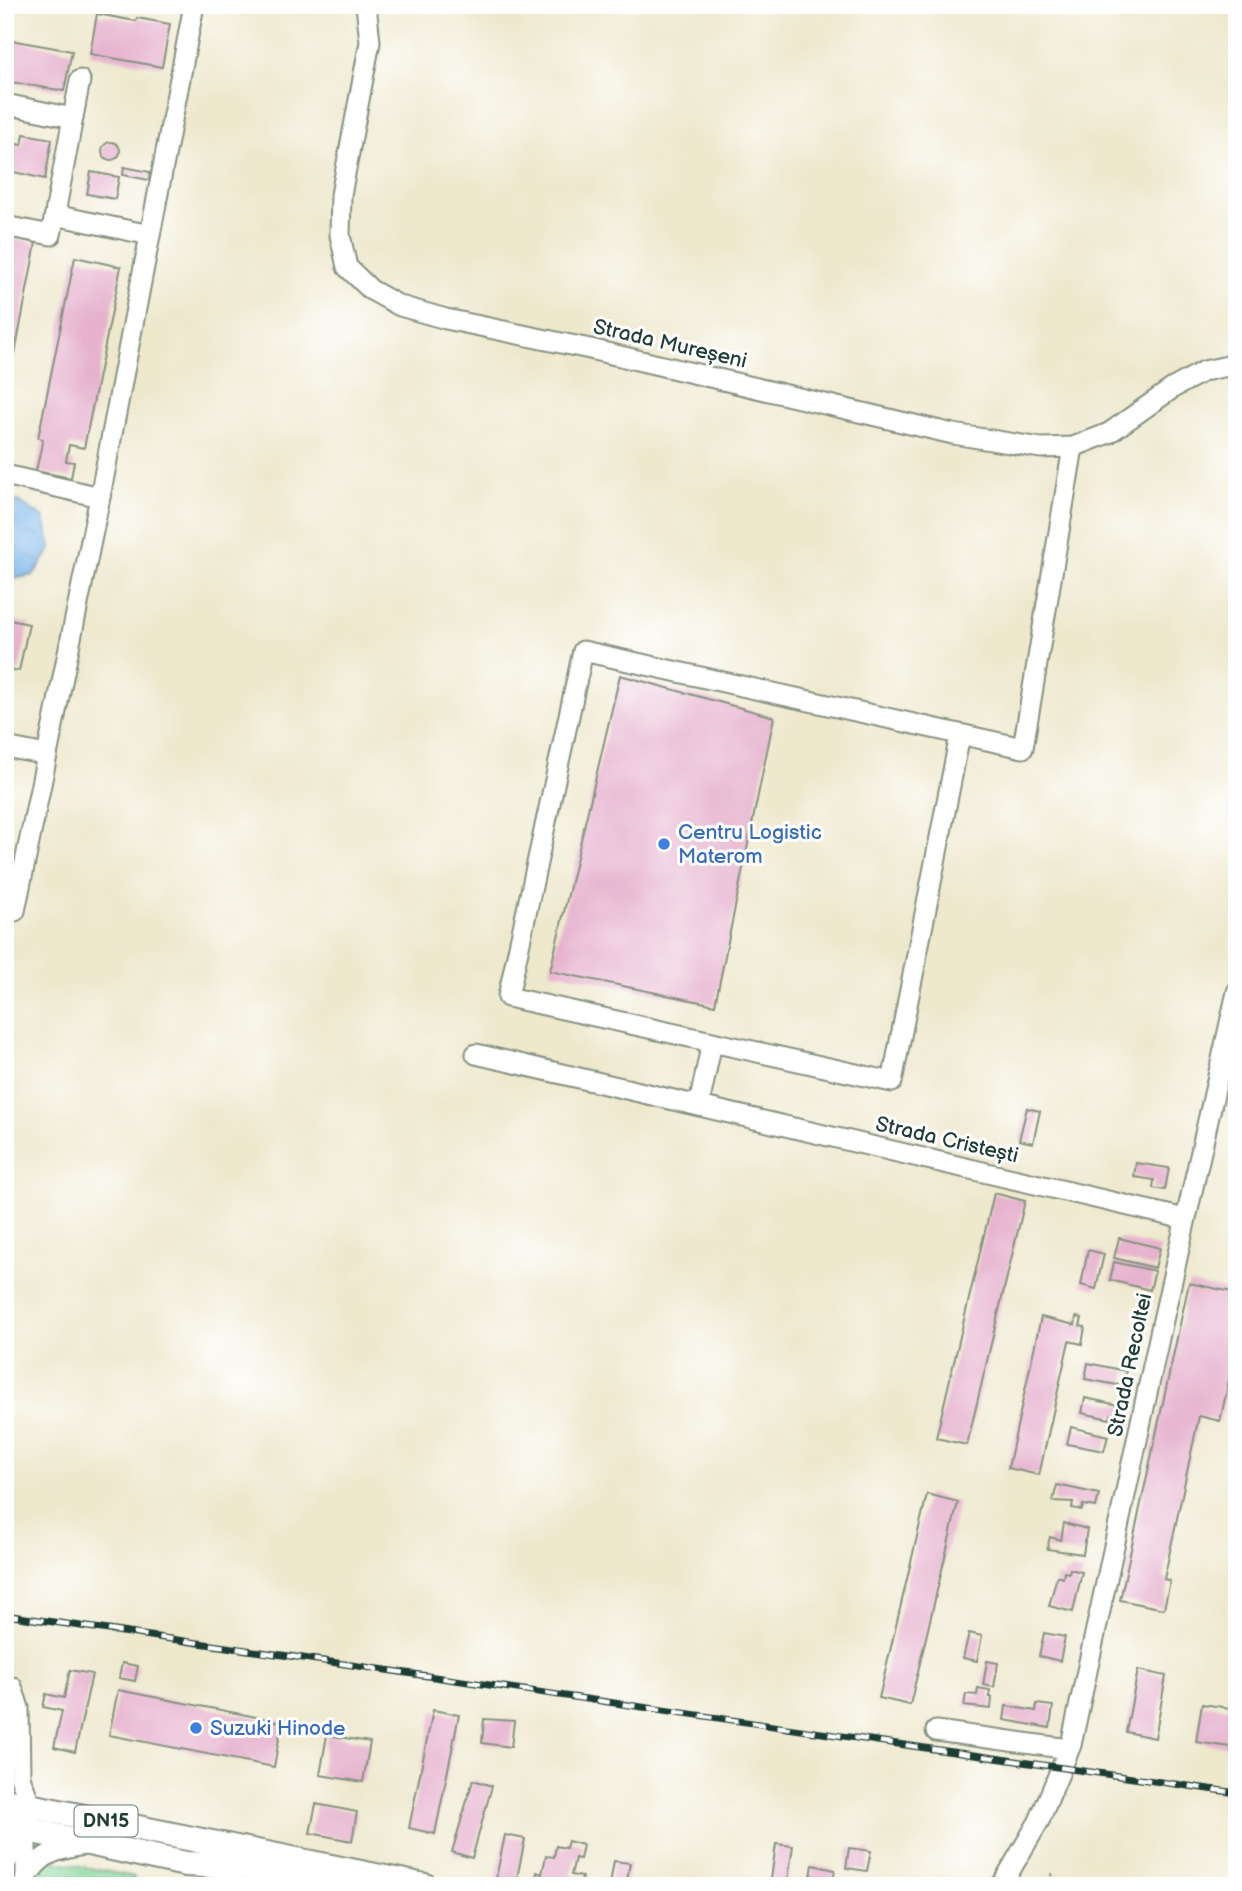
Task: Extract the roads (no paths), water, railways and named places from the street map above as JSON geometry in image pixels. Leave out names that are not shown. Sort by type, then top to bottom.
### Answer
[{"type":"main road","name":"DN15","points":[[5,1801],[21,1820],[93,1844],[186,1864],[244,1867],[326,1880],[425,1886]]},
{"type":"main road","name":"DN15","points":[[21,1820],[326,1880]]},
{"type":"street","points":[[5,909],[15,911],[100,497],[194,5]]},
{"type":"street","name":"Strada Mureșeni","points":[[366,5],[370,42],[341,195],[340,235],[347,267],[371,290],[400,306],[446,319],[590,349],[953,434],[1041,449],[1073,447],[1109,433],[1173,388],[1204,371],[1237,364]]},
{"type":"street","points":[[5,226],[51,235],[80,80]]},
{"type":"street","points":[[5,104],[73,118]]},
{"type":"street","points":[[55,215],[150,236]]},
{"type":"street","points":[[960,734],[892,1082],[508,997],[583,651],[960,734],[1023,748],[1073,447]]},
{"type":"street","points":[[5,475],[100,497]]},
{"type":"street","points":[[5,747],[47,755]]},
{"type":"street","name":"Strada Recoltei","points":[[1001,1886],[1039,1821],[1069,1749],[1237,992]]},
{"type":"street","points":[[699,1105],[712,1042]]},
{"type":"street","name":"Strada Cristești","points":[[477,1054],[1185,1219]]},
{"type":"street","points":[[5,1686],[12,1687],[19,1708],[13,1776],[21,1820],[25,1882]]},
{"type":"street","points":[[936,1731],[1069,1749]]},
{"type":"street","points":[[5,1864],[21,1820]]},
{"type":"street","points":[[25,1882],[39,1860],[57,1850],[93,1844]]},
{"type":"water","points":[[18,501],[44,518],[51,549],[33,575],[5,580],[5,503]]},
{"type":"railway","points":[[5,1615],[1237,1793]]},
{"type":"place","name":"Centru Logistic Materom","points":[[664,844]]},
{"type":"place","name":"Suzuki Hinode","points":[[196,1728]]}]
